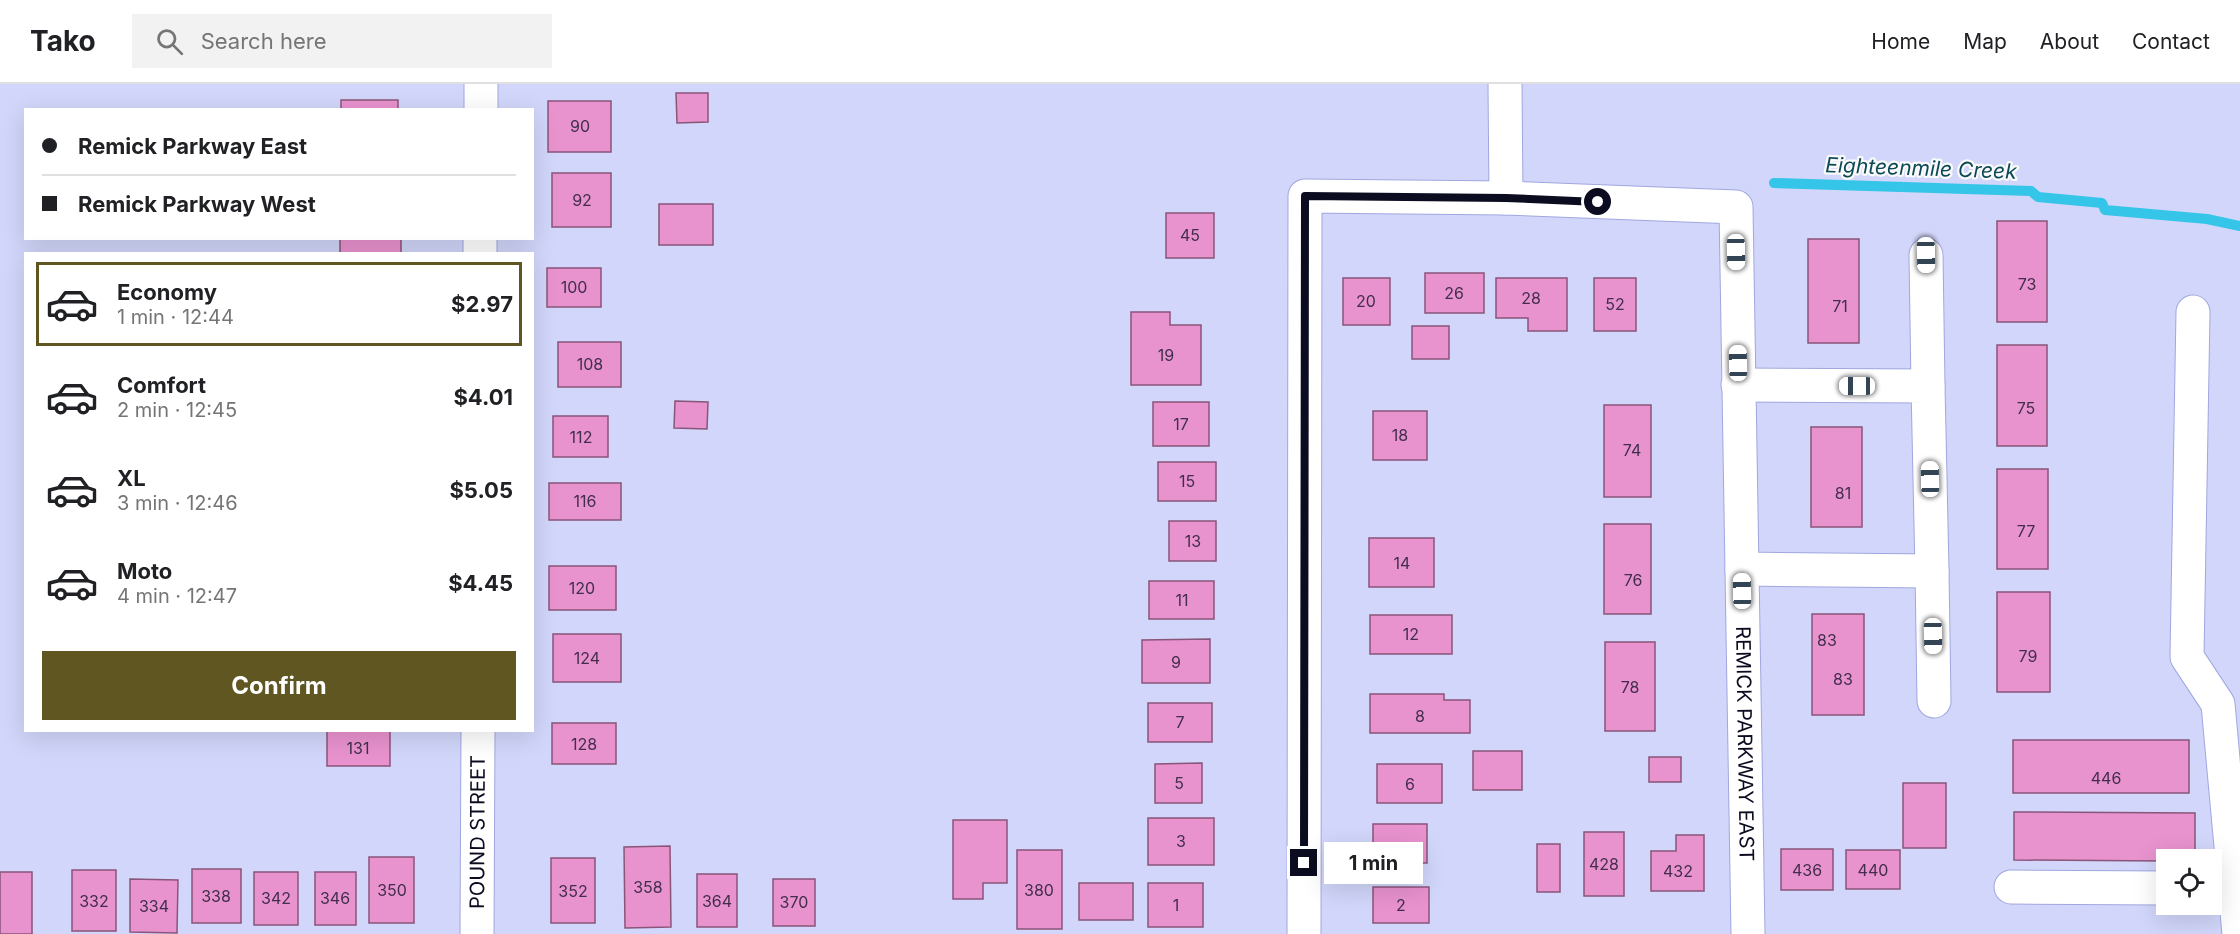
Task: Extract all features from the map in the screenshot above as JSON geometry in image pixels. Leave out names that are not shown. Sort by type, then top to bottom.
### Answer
[{"type":"street","points":[[481,84],[481,108]]},
{"type":"street","points":[[1304,934],[1305,196],[1506,198],[1506,84]]},
{"type":"street","name":"REMICK PARKWAY EAST","points":[[1506,198],[1736,207],[1748,934]]},
{"type":"street","points":[[1926,255],[1934,701]]},
{"type":"street","points":[[2193,312],[2187,657],[2218,704],[2228,888],[2239,934]]},
{"type":"street","points":[[1738,385],[1928,386]]},
{"type":"street","points":[[1742,568],[1932,571]]},
{"type":"street","name":"POUND STREET","points":[[477,934],[478,732]]},
{"type":"street","points":[[2011,887],[2156,888]]},
{"type":"building","points":[[676,93],[708,93],[708,122],[677,123]]},
{"type":"building","points":[[341,100],[398,100],[398,108],[341,108]]},
{"type":"building","points":[[548,101],[611,101],[611,152],[548,152]]},
{"type":"building","points":[[552,173],[611,173],[611,227],[552,227]]},
{"type":"building","points":[[659,204],[713,204],[713,245],[659,245]]},
{"type":"building","points":[[1166,213],[1214,213],[1214,258],[1166,258]]},
{"type":"building","points":[[1997,221],[2047,221],[2047,322],[1997,322]]},
{"type":"building","points":[[1808,239],[1859,239],[1859,343],[1808,343]]},
{"type":"building","points":[[340,240],[401,240],[401,252],[340,252]]},
{"type":"building","points":[[547,268],[601,268],[601,307],[547,307]]},
{"type":"building","points":[[1425,273],[1484,273],[1484,313],[1425,313]]},
{"type":"building","points":[[1343,278],[1390,278],[1390,325],[1343,325]]},
{"type":"building","points":[[1496,278],[1567,278],[1567,331],[1528,331],[1528,318],[1496,318]]},
{"type":"building","points":[[1594,278],[1636,278],[1636,331],[1594,331]]},
{"type":"building","points":[[1131,312],[1170,312],[1170,325],[1201,325],[1201,385],[1131,385]]},
{"type":"building","points":[[1412,326],[1449,326],[1449,359],[1412,359]]},
{"type":"building","points":[[558,342],[621,342],[621,387],[558,387]]},
{"type":"building","points":[[1997,345],[2047,345],[2047,446],[1997,446]]},
{"type":"building","points":[[675,401],[708,402],[707,429],[674,428]]},
{"type":"building","points":[[1153,402],[1209,402],[1209,446],[1153,446]]},
{"type":"building","points":[[1604,405],[1651,405],[1651,497],[1604,497]]},
{"type":"building","points":[[1373,411],[1427,411],[1427,460],[1373,460]]},
{"type":"building","points":[[553,416],[608,416],[608,457],[553,457]]},
{"type":"building","points":[[1811,427],[1862,427],[1862,527],[1811,527]]},
{"type":"building","points":[[1158,462],[1216,462],[1216,501],[1158,501]]},
{"type":"building","points":[[1997,469],[2048,469],[2048,569],[1997,569]]},
{"type":"building","points":[[549,483],[621,483],[621,520],[549,520]]},
{"type":"building","points":[[1169,521],[1216,521],[1216,561],[1169,561]]},
{"type":"building","points":[[1604,524],[1651,524],[1651,614],[1604,614]]},
{"type":"building","points":[[1369,538],[1434,538],[1434,587],[1369,587]]},
{"type":"building","points":[[549,566],[616,566],[616,610],[549,610]]},
{"type":"building","points":[[1149,581],[1214,581],[1214,619],[1149,619]]},
{"type":"building","points":[[1997,592],[2050,592],[2050,692],[1997,692]]},
{"type":"building","points":[[1812,614],[1864,614],[1864,715],[1812,715]]},
{"type":"building","points":[[1370,615],[1452,615],[1452,654],[1370,654]]},
{"type":"building","points":[[553,634],[621,634],[621,682],[553,682]]},
{"type":"building","points":[[1210,639],[1210,683],[1142,683],[1142,640]]},
{"type":"building","points":[[1605,642],[1655,642],[1655,731],[1605,731]]},
{"type":"building","points":[[1370,694],[1444,694],[1444,700],[1470,700],[1470,733],[1370,733]]},
{"type":"building","points":[[1148,703],[1212,703],[1212,742],[1148,742]]},
{"type":"building","points":[[552,723],[616,723],[616,764],[552,764]]},
{"type":"building","points":[[327,732],[390,732],[390,766],[327,766]]},
{"type":"building","points":[[2013,740],[2189,740],[2189,793],[2013,793]]},
{"type":"building","points":[[1473,751],[1522,751],[1522,790],[1473,790]]},
{"type":"building","points":[[1649,757],[1681,757],[1681,782],[1649,782]]},
{"type":"building","points":[[1202,763],[1202,803],[1155,803],[1155,764]]},
{"type":"building","points":[[1377,764],[1442,764],[1442,803],[1377,803]]},
{"type":"building","points":[[1903,783],[1946,783],[1946,848],[1903,848]]},
{"type":"building","points":[[2014,812],[2195,813],[2195,849],[2156,849],[2156,861],[2014,860]]},
{"type":"building","points":[[1148,818],[1214,818],[1214,865],[1148,865]]},
{"type":"building","points":[[953,820],[1007,820],[1007,883],[983,883],[983,899],[953,899]]},
{"type":"building","points":[[1373,824],[1427,824],[1427,863],[1373,863]]},
{"type":"building","points":[[1584,832],[1624,832],[1624,896],[1584,896]]},
{"type":"building","points":[[1676,835],[1704,835],[1704,891],[1651,891],[1651,851],[1676,851]]},
{"type":"building","points":[[1537,844],[1560,844],[1560,892],[1537,892]]},
{"type":"building","points":[[670,846],[671,927],[625,928],[624,847]]},
{"type":"building","points":[[1781,849],[1833,849],[1833,890],[1781,890]]},
{"type":"building","points":[[1017,850],[1062,850],[1062,929],[1017,929]]},
{"type":"building","points":[[1846,850],[1900,850],[1900,889],[1846,889]]},
{"type":"building","points":[[369,857],[414,857],[414,923],[369,923]]},
{"type":"building","points":[[551,858],[595,858],[595,923],[551,923]]},
{"type":"building","points":[[192,869],[241,869],[241,923],[192,923]]},
{"type":"building","points":[[72,870],[116,870],[116,931],[72,931]]},
{"type":"building","points":[[0,872],[32,872],[32,934],[0,934]]},
{"type":"building","points":[[254,872],[298,872],[298,925],[254,925]]},
{"type":"building","points":[[315,872],[356,872],[356,925],[315,925]]},
{"type":"building","points":[[697,874],[737,874],[737,927],[697,927]]},
{"type":"building","points":[[130,879],[178,880],[177,933],[130,932]]},
{"type":"building","points":[[773,879],[815,879],[815,926],[773,926]]},
{"type":"building","points":[[1079,883],[1133,883],[1133,920],[1079,920]]},
{"type":"building","points":[[1148,883],[1203,883],[1203,927],[1148,927]]},
{"type":"building","points":[[1373,887],[1429,887],[1429,923],[1373,923]]},
{"type":"waterway","name":"Eighteenmile Creek","points":[[1774,183],[2031,191],[2038,197],[2102,203],[2105,210],[2207,219],[2240,226]]},
{"type":"route","points":[[1304,863],[1305,196],[1506,198],[1598,202]]}]
